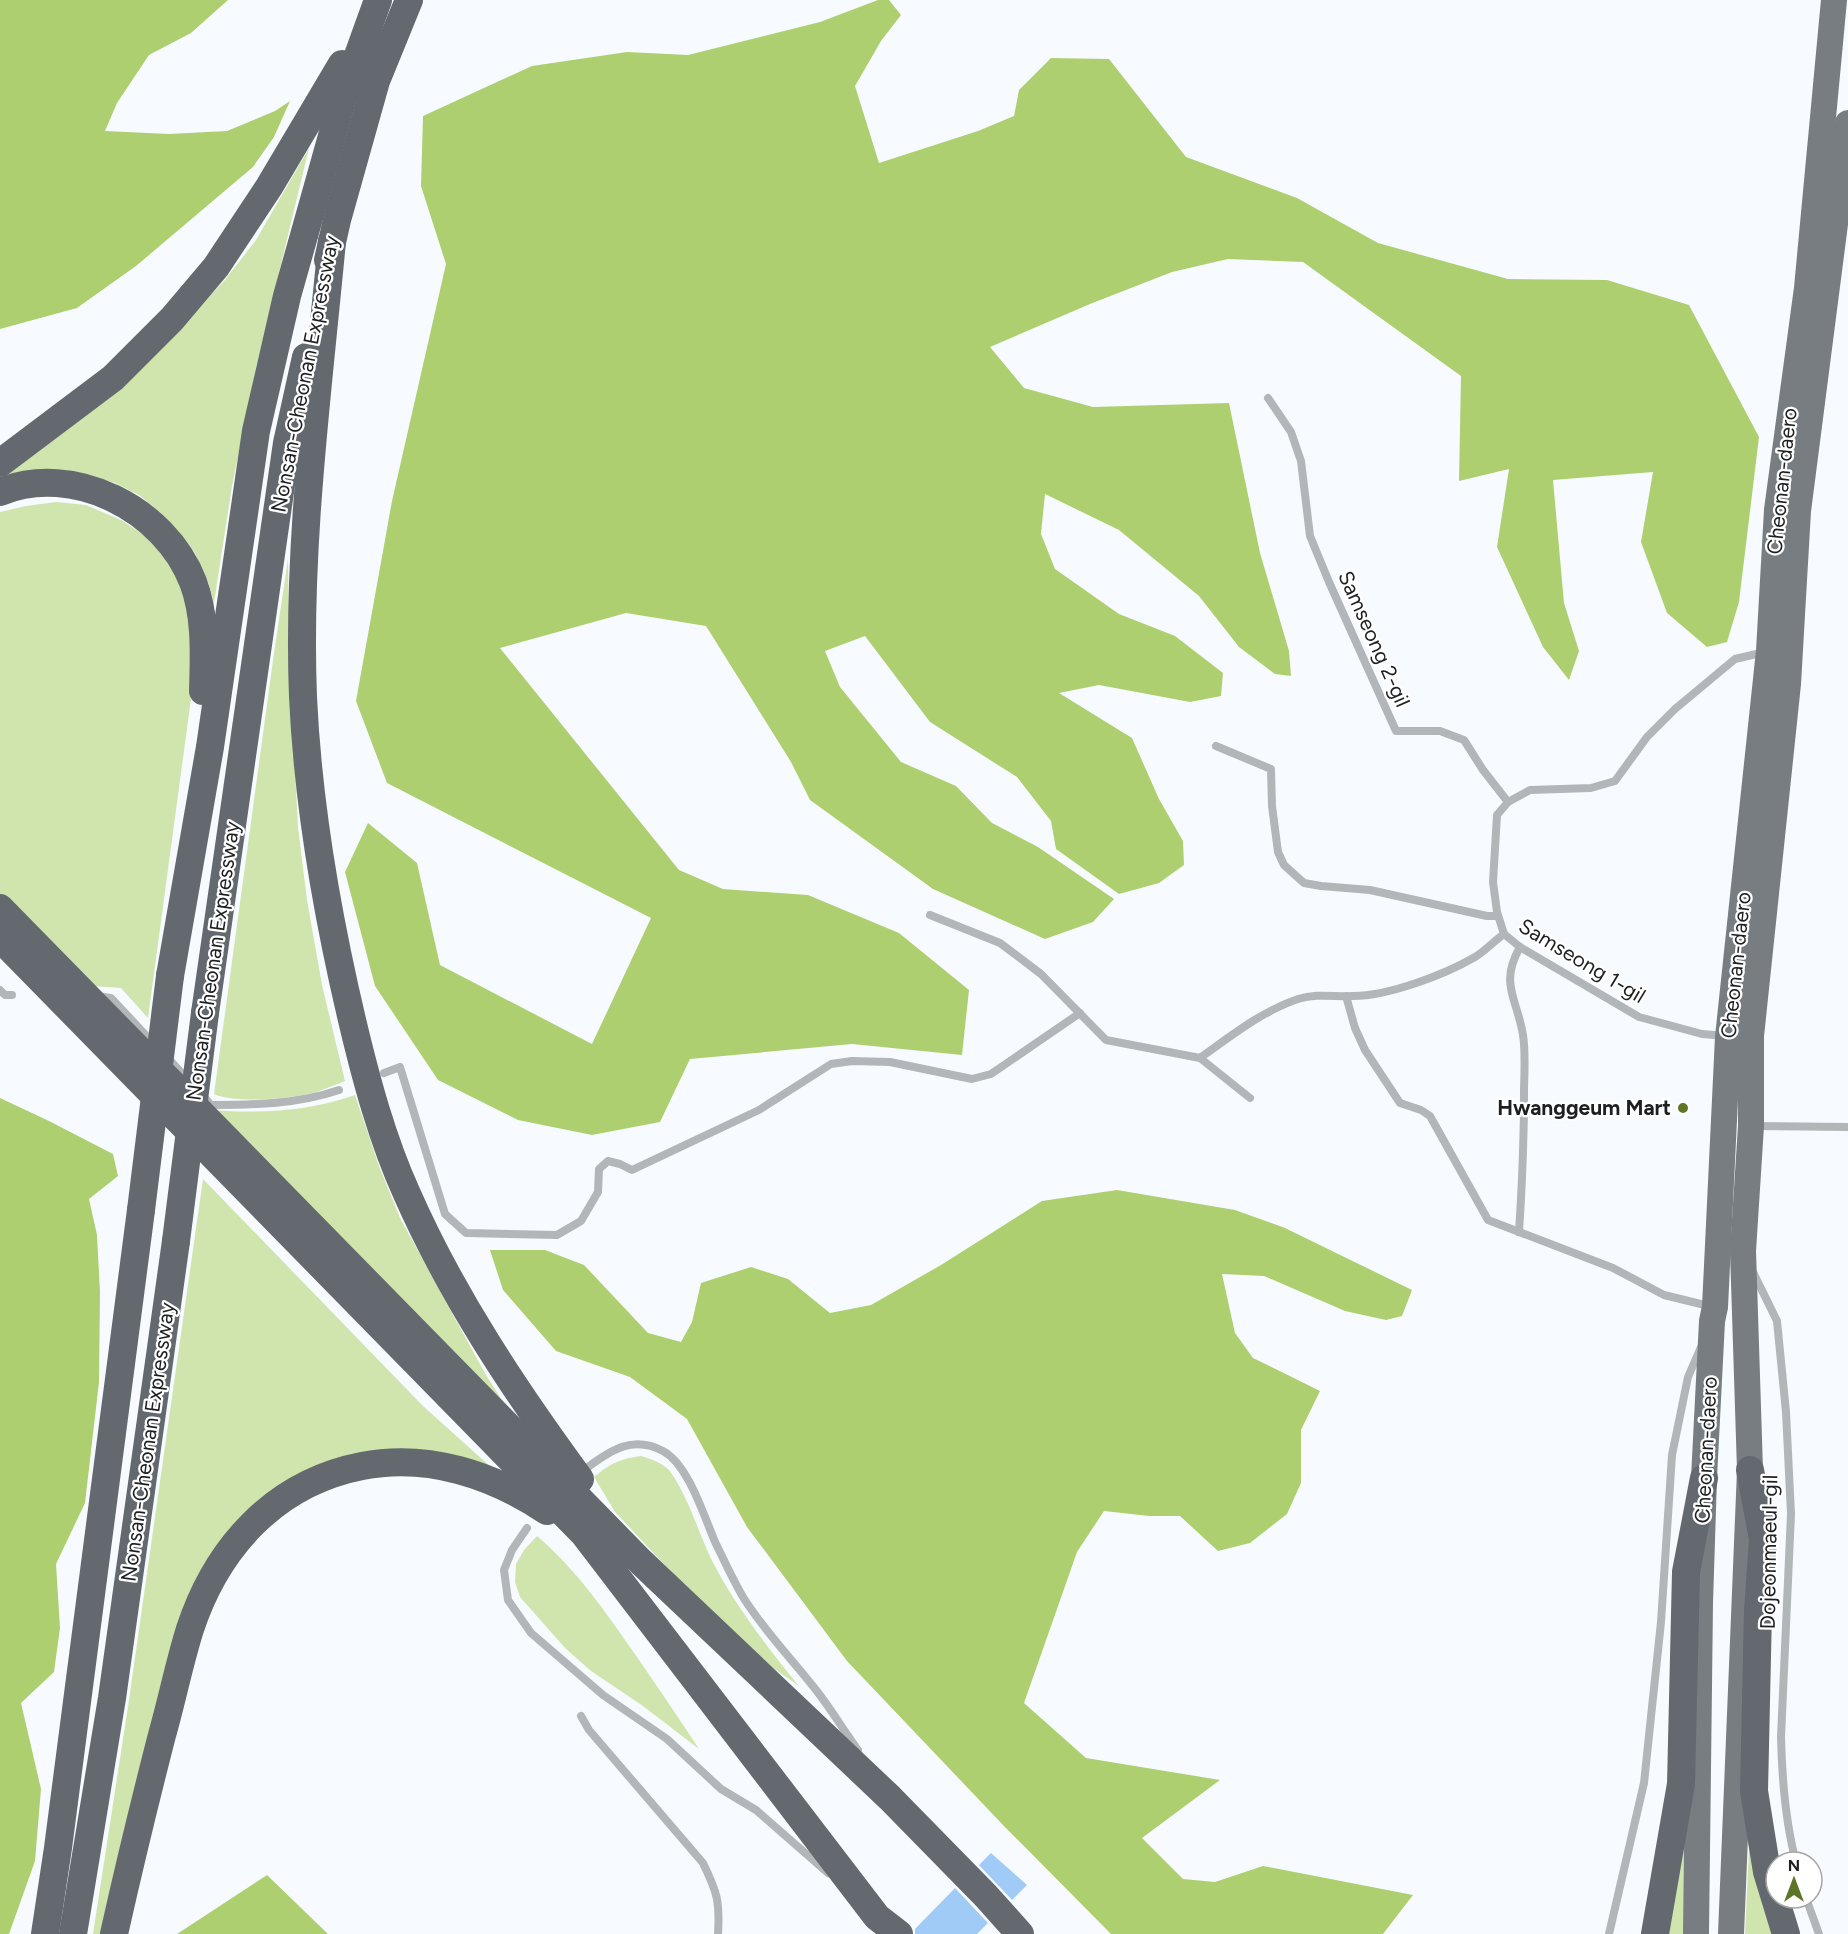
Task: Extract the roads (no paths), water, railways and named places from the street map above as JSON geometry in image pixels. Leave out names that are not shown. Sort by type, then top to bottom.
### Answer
[{"type":"highway","name":"Nonsan-Cheonan Expressway","points":[[73,1934],[112,1698],[176,1241],[205,1013],[287,442],[332,241],[376,81],[409,0]]},
{"type":"highway","name":"Nonsan-Cheonan Expressway","points":[[45,1934],[170,976],[210,747],[256,431],[287,296],[325,160],[342,100],[376,4]]},
{"type":"highway","points":[[0,463],[113,378],[172,319],[216,267],[269,187],[376,4]]},
{"type":"highway","points":[[332,241],[304,554],[303,696],[320,855],[330,922],[342,977],[370,1092],[406,1193],[433,1248],[499,1363],[534,1417],[641,1562]]},
{"type":"highway","points":[[0,492],[30,484],[50,482],[86,486],[121,502],[149,522],[176,550],[184,563],[198,596],[203,637],[199,787],[194,841]]},
{"type":"highway","points":[[0,908],[641,1562],[890,1798],[1020,1934]]},
{"type":"highway","points":[[0,938],[584,1534],[888,1925]]},
{"type":"highway","points":[[114,1934],[147,1793],[190,1629],[204,1593],[225,1555],[254,1520],[293,1491],[340,1470],[381,1462],[416,1463],[447,1467],[509,1488],[584,1534]]},
{"type":"highway","points":[[1750,1470],[1763,1539],[1758,1611],[1754,1791],[1767,1872],[1786,1934]]},
{"type":"highway","points":[[1655,1934],[1681,1784],[1686,1572],[1704,1478]]},
{"type":"main road","name":"Cheonan-daero","points":[[1731,1934],[1750,1470],[1737,1127],[1739,1036],[1769,651],[1777,510],[1807,288],[1834,0]]},
{"type":"main road","name":"Cheonan-daero","points":[[1739,1036],[1788,684],[1798,511],[1848,123]]},
{"type":"main road","name":"Cheonan-daero","points":[[1696,1934],[1704,1478],[1714,1314],[1737,1127]]},
{"type":"lane","name":"Samseong 2-gil","points":[[1268,398],[1291,432],[1301,461],[1310,536],[1396,731],[1440,731],[1464,740],[1483,770],[1508,802]]},
{"type":"lane","points":[[1504,934],[1498,916],[1493,882],[1497,815],[1508,802],[1530,790],[1591,788],[1615,781],[1647,737],[1675,709],[1736,659],[1769,651]]},
{"type":"lane","points":[[1216,746],[1271,769],[1272,806],[1278,852],[1284,865],[1305,883],[1370,890],[1487,916],[1498,916]]},
{"type":"lane","points":[[930,915],[1000,943],[1041,974],[1106,1040],[1200,1058],[1250,1098]]},
{"type":"lane","name":"Samseong 1-gil","points":[[1200,1058],[1269,1010],[1300,998],[1324,994],[1354,996],[1388,991],[1442,973],[1476,956],[1504,934],[1521,947],[1639,1017],[1702,1034],[1739,1036]]},
{"type":"lane","points":[[1519,1232],[1524,1158],[1523,1035],[1509,980],[1512,961],[1521,947]]},
{"type":"lane","points":[[0,990],[5,995],[12,995]]},
{"type":"lane","points":[[97,996],[111,998],[212,1105],[262,1105],[315,1098],[339,1090]]},
{"type":"lane","points":[[1346,996],[1355,1028],[1365,1050],[1400,1103],[1421,1110],[1430,1116],[1488,1220],[1613,1268],[1664,1295],[1714,1314],[1688,1377],[1672,1455],[1661,1622],[1644,1783],[1609,1934]]},
{"type":"lane","points":[[384,1073],[400,1067],[446,1214],[459,1227],[466,1233],[557,1235],[581,1221],[598,1192],[599,1169],[608,1161],[632,1170],[759,1110],[831,1064],[852,1061],[890,1062],[972,1079],[991,1074],[1080,1013]]},
{"type":"lane","points":[[1737,1127],[1848,1127]]},
{"type":"lane","name":"Dojeonmaeul-gil","points":[[1743,1251],[1777,1321],[1786,1412],[1791,1537],[1781,1737],[1782,1772],[1793,1850]]},
{"type":"lane","points":[[588,1467],[610,1451],[627,1445],[644,1444],[663,1451],[678,1464],[693,1490],[743,1597],[771,1636],[818,1692],[890,1798]]},
{"type":"lane","points":[[527,1528],[504,1570],[508,1600],[531,1633],[603,1695],[667,1739],[722,1789],[756,1810],[834,1878]]},
{"type":"lane","points":[[581,1716],[596,1738],[703,1863],[720,1906],[718,1934]]},
{"type":"lane","points":[[843,1886],[888,1925]]},
{"type":"lane","points":[[1810,1910],[1819,1934]]},
{"type":"place","name":"Hwanggeum Mart","points":[[1683,1108]]}]
